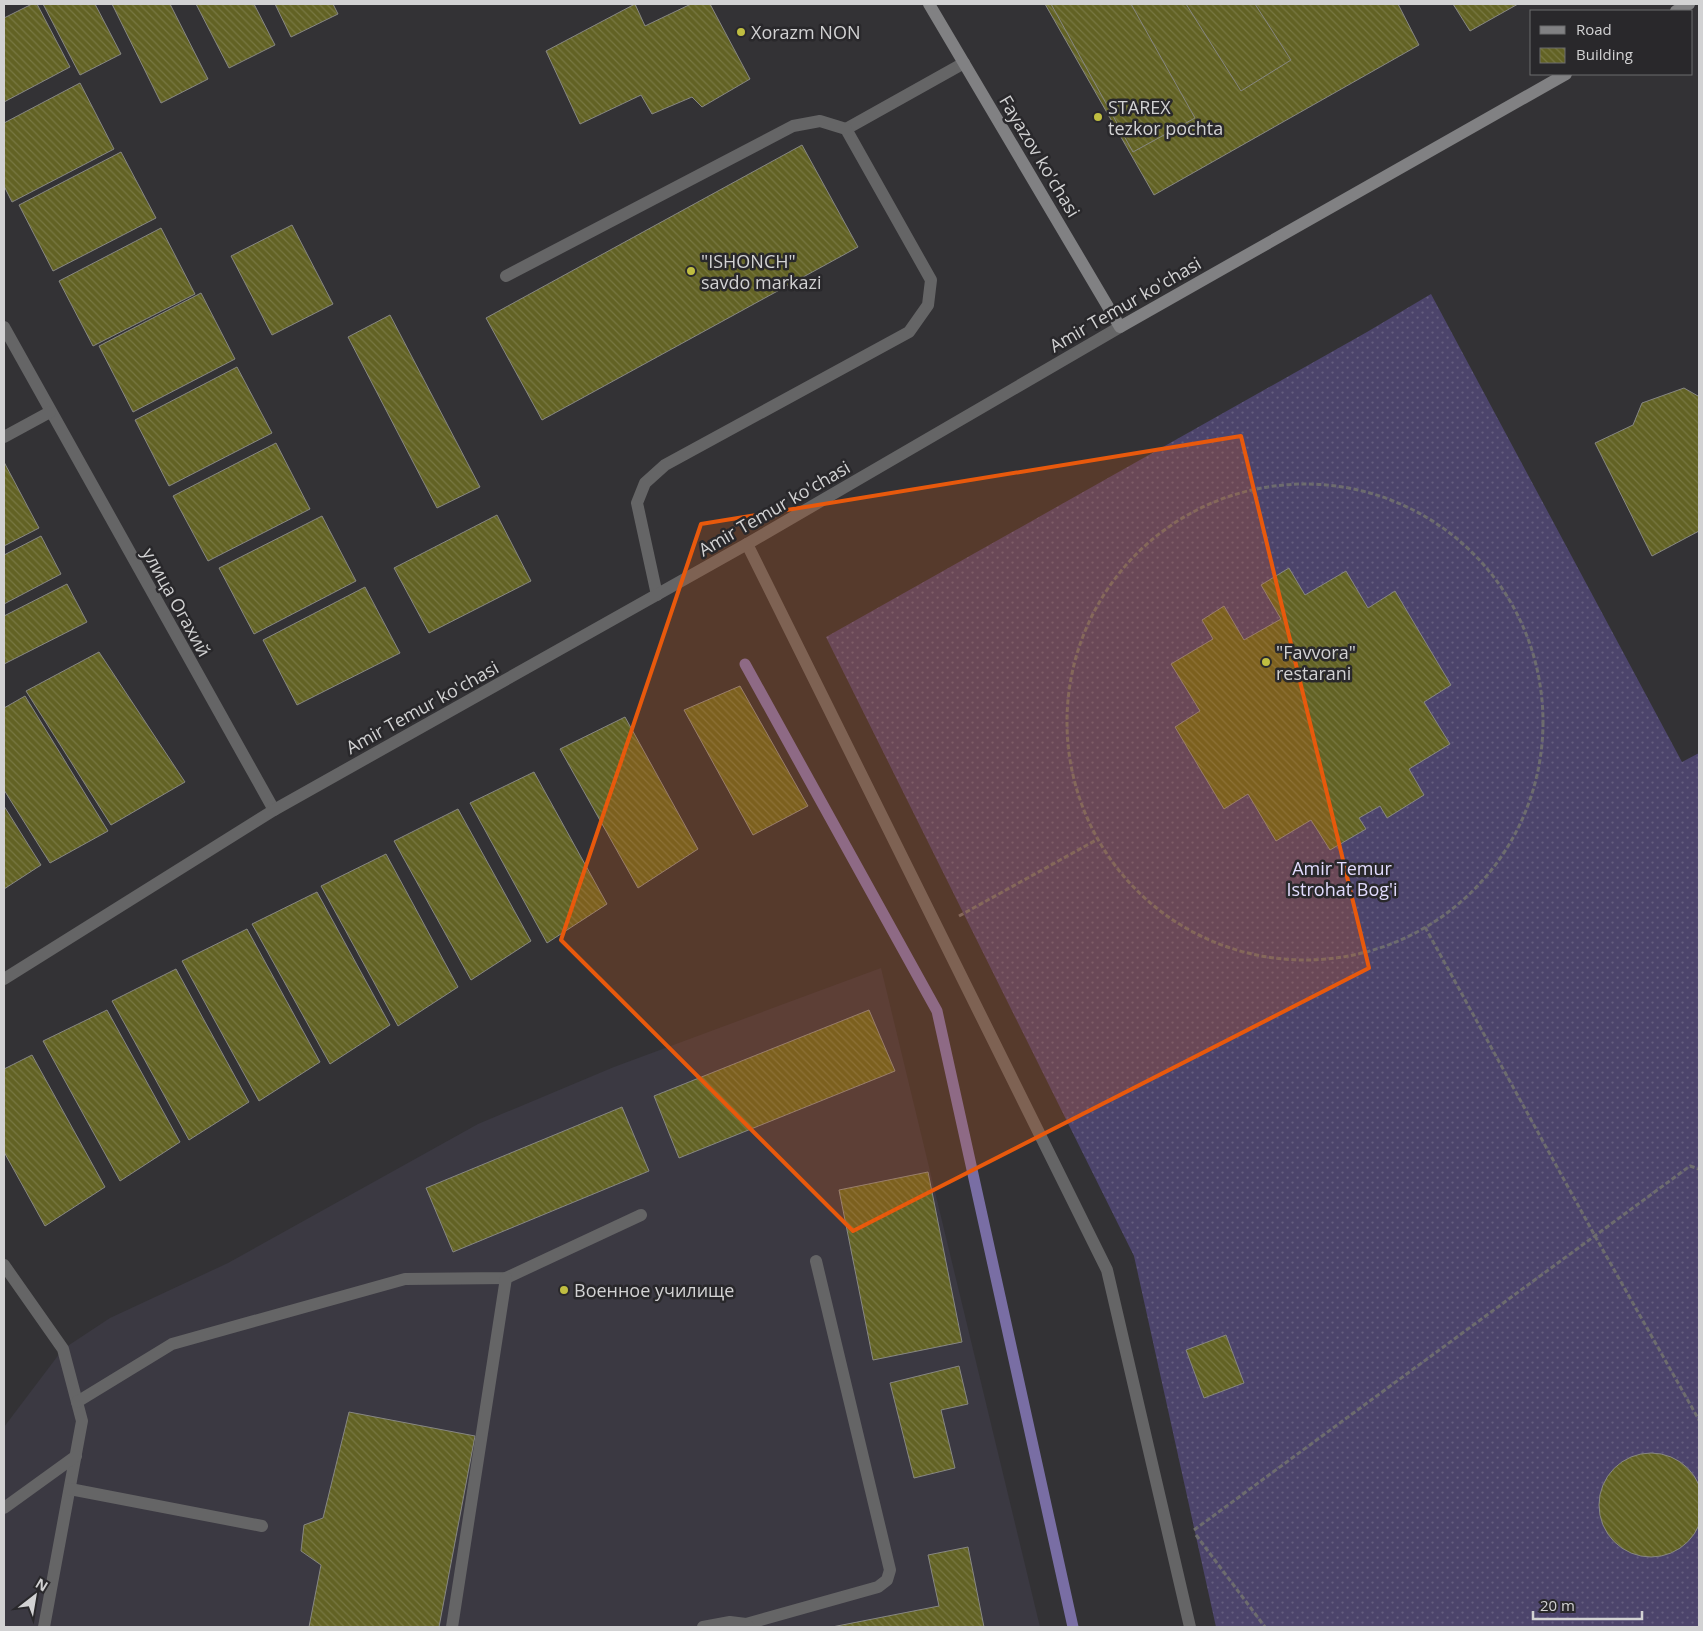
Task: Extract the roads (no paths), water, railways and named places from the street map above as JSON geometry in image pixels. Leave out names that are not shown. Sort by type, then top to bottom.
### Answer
[{"type":"main road","name":"Fayazov ko'chasi","points":[[929,4],[1120,327]]},
{"type":"main road","points":[[1678,10],[1690,4]]},
{"type":"main road","name":"Amir Temur ko'chasi","points":[[1120,327],[1564,75]]},
{"type":"street","points":[[846,129],[964,63]]},
{"type":"street","points":[[506,276],[793,126],[820,120],[846,129],[931,280],[928,306],[908,332],[665,465],[644,483],[638,502],[657,595]]},
{"type":"street","name":"улица Огахий","points":[[4,327],[274,810]]},
{"type":"street","name":"Amir Temur ko'chasi","points":[[4,979],[274,810],[748,544],[1120,327]]},
{"type":"street","points":[[4,437],[50,412]]},
{"type":"street","points":[[748,544],[1107,1270],[1190,1627]]},
{"type":"street","points":[[77,1402],[172,1344],[405,1279],[506,1278],[641,1215]]},
{"type":"street","points":[[703,1627],[730,1622],[747,1625],[878,1587],[888,1580],[890,1570],[816,1260]]},
{"type":"street","points":[[4,1265],[63,1349],[82,1420],[44,1627]]},
{"type":"street","points":[[452,1627],[506,1278]]},
{"type":"street","points":[[4,1508],[76,1456]]},
{"type":"street","points":[[70,1489],[262,1526]]},
{"type":"waterway","points":[[745,664],[937,1011],[1073,1627]]},
{"type":"place","name":"Xorazm NON","points":[[741,32]]},
{"type":"place","name":"STAREX tezkor pochta","points":[[1098,117]]},
{"type":"place","name":"\"ISHONCH\" savdo markazi","points":[[691,271]]},
{"type":"place","name":"\"Favvora\" restarani","points":[[1266,662]]},
{"type":"place","name":"Военное училище","points":[[564,1290]]},
{"type":"park label","name":"Amir Temur Istrohat Bog'i","points":[[1342,878]]}]
